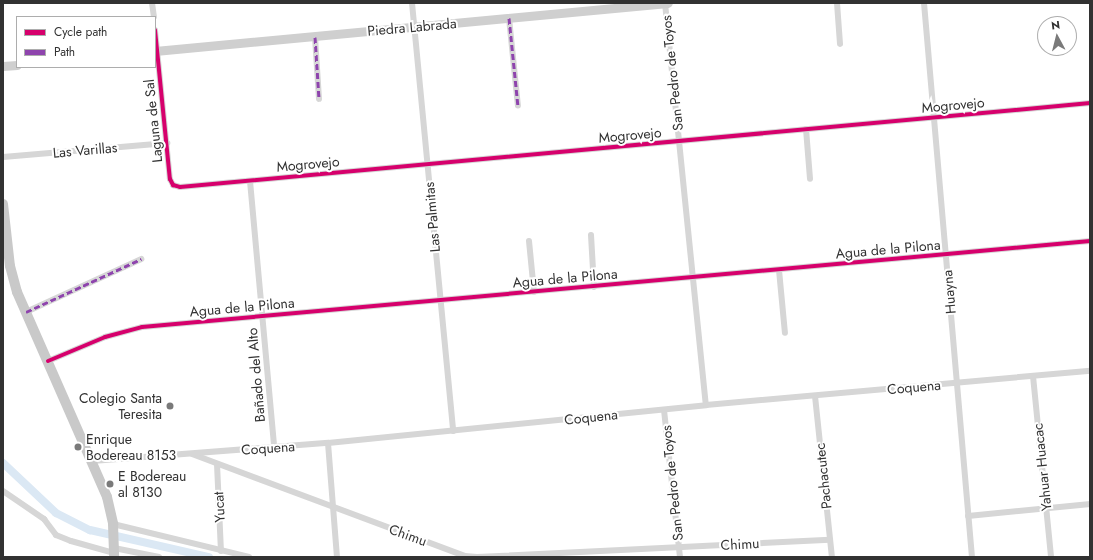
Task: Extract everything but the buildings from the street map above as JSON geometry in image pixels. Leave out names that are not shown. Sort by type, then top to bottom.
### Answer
[{"type":"main road","name":"Piedra Labrada","points":[[156,51],[668,3]]},
{"type":"main road","points":[[3,66],[16,65]]},
{"type":"main road","points":[[3,204],[5,238],[13,278],[26,312],[107,497],[113,524],[114,553]]},
{"type":"street","points":[[152,3],[154,16]]},
{"type":"street","name":"Las Palmitas","points":[[412,3],[453,431]]},
{"type":"street","name":"San Pedro de Toyos","points":[[665,3],[706,405]]},
{"type":"street","points":[[837,3],[840,44]]},
{"type":"street","name":"Huayna","points":[[924,3],[972,557]]},
{"type":"street","points":[[509,18],[518,106]]},
{"type":"street","points":[[315,36],[319,99]]},
{"type":"street","name":"Laguna de Sal","points":[[156,51],[170,179],[173,185]]},
{"type":"street","name":"Mogrovejo","points":[[173,185],[180,187],[250,181],[1090,103]]},
{"type":"street","points":[[806,129],[810,179]]},
{"type":"street","name":"Las Varillas","points":[[3,157],[166,143]]},
{"type":"street","name":"Bañado del Alto","points":[[250,181],[274,447]]},
{"type":"street","points":[[591,235],[594,287]]},
{"type":"street","points":[[529,241],[534,292]]},
{"type":"street","name":"Agua de la Pilona","points":[[48,361],[126,330],[262,316],[1090,241]]},
{"type":"street","points":[[26,312],[141,260]]},
{"type":"street","points":[[779,270],[785,334]]},
{"type":"street","name":"Coquena","points":[[92,461],[328,443],[706,405],[1090,371]]},
{"type":"street","name":"Yahuar Huacac","points":[[1033,376],[1051,557]]},
{"type":"street","name":"Pachacutec","points":[[815,396],[832,557]]},
{"type":"street","name":"San Pedro de Toyos","points":[[664,410],[680,557]]},
{"type":"street","points":[[328,443],[337,557]]},
{"type":"street","name":"Chimu","points":[[189,453],[465,556],[477,557],[830,540]]},
{"type":"street","name":"Yucat","points":[[217,464],[221,551]]},
{"type":"street","points":[[3,491],[44,519],[56,534],[71,541],[114,553],[159,557]]},
{"type":"street","points":[[968,516],[1090,504]]},
{"type":"street","points":[[113,524],[249,557]]},
{"type":"waterway","points":[[3,463],[56,513],[90,530],[209,557]]},
{"type":"marked path","points":[[509,18],[518,106]]},
{"type":"marked path","points":[[315,37],[319,99]]},
{"type":"marked path","points":[[26,312],[141,259]]},
{"type":"cycle path","points":[[156,40],[170,179],[173,185],[180,187],[1090,103]]},
{"type":"cycle path","points":[[48,361],[105,337],[142,327],[1090,241]]},
{"type":"place","name":"Colegio Santa Teresita","points":[[170,406]]},
{"type":"place","name":"Enrique Bodereau 8153","points":[[78,447]]},
{"type":"place","name":"E Bodereau al 8130","points":[[110,484]]}]
